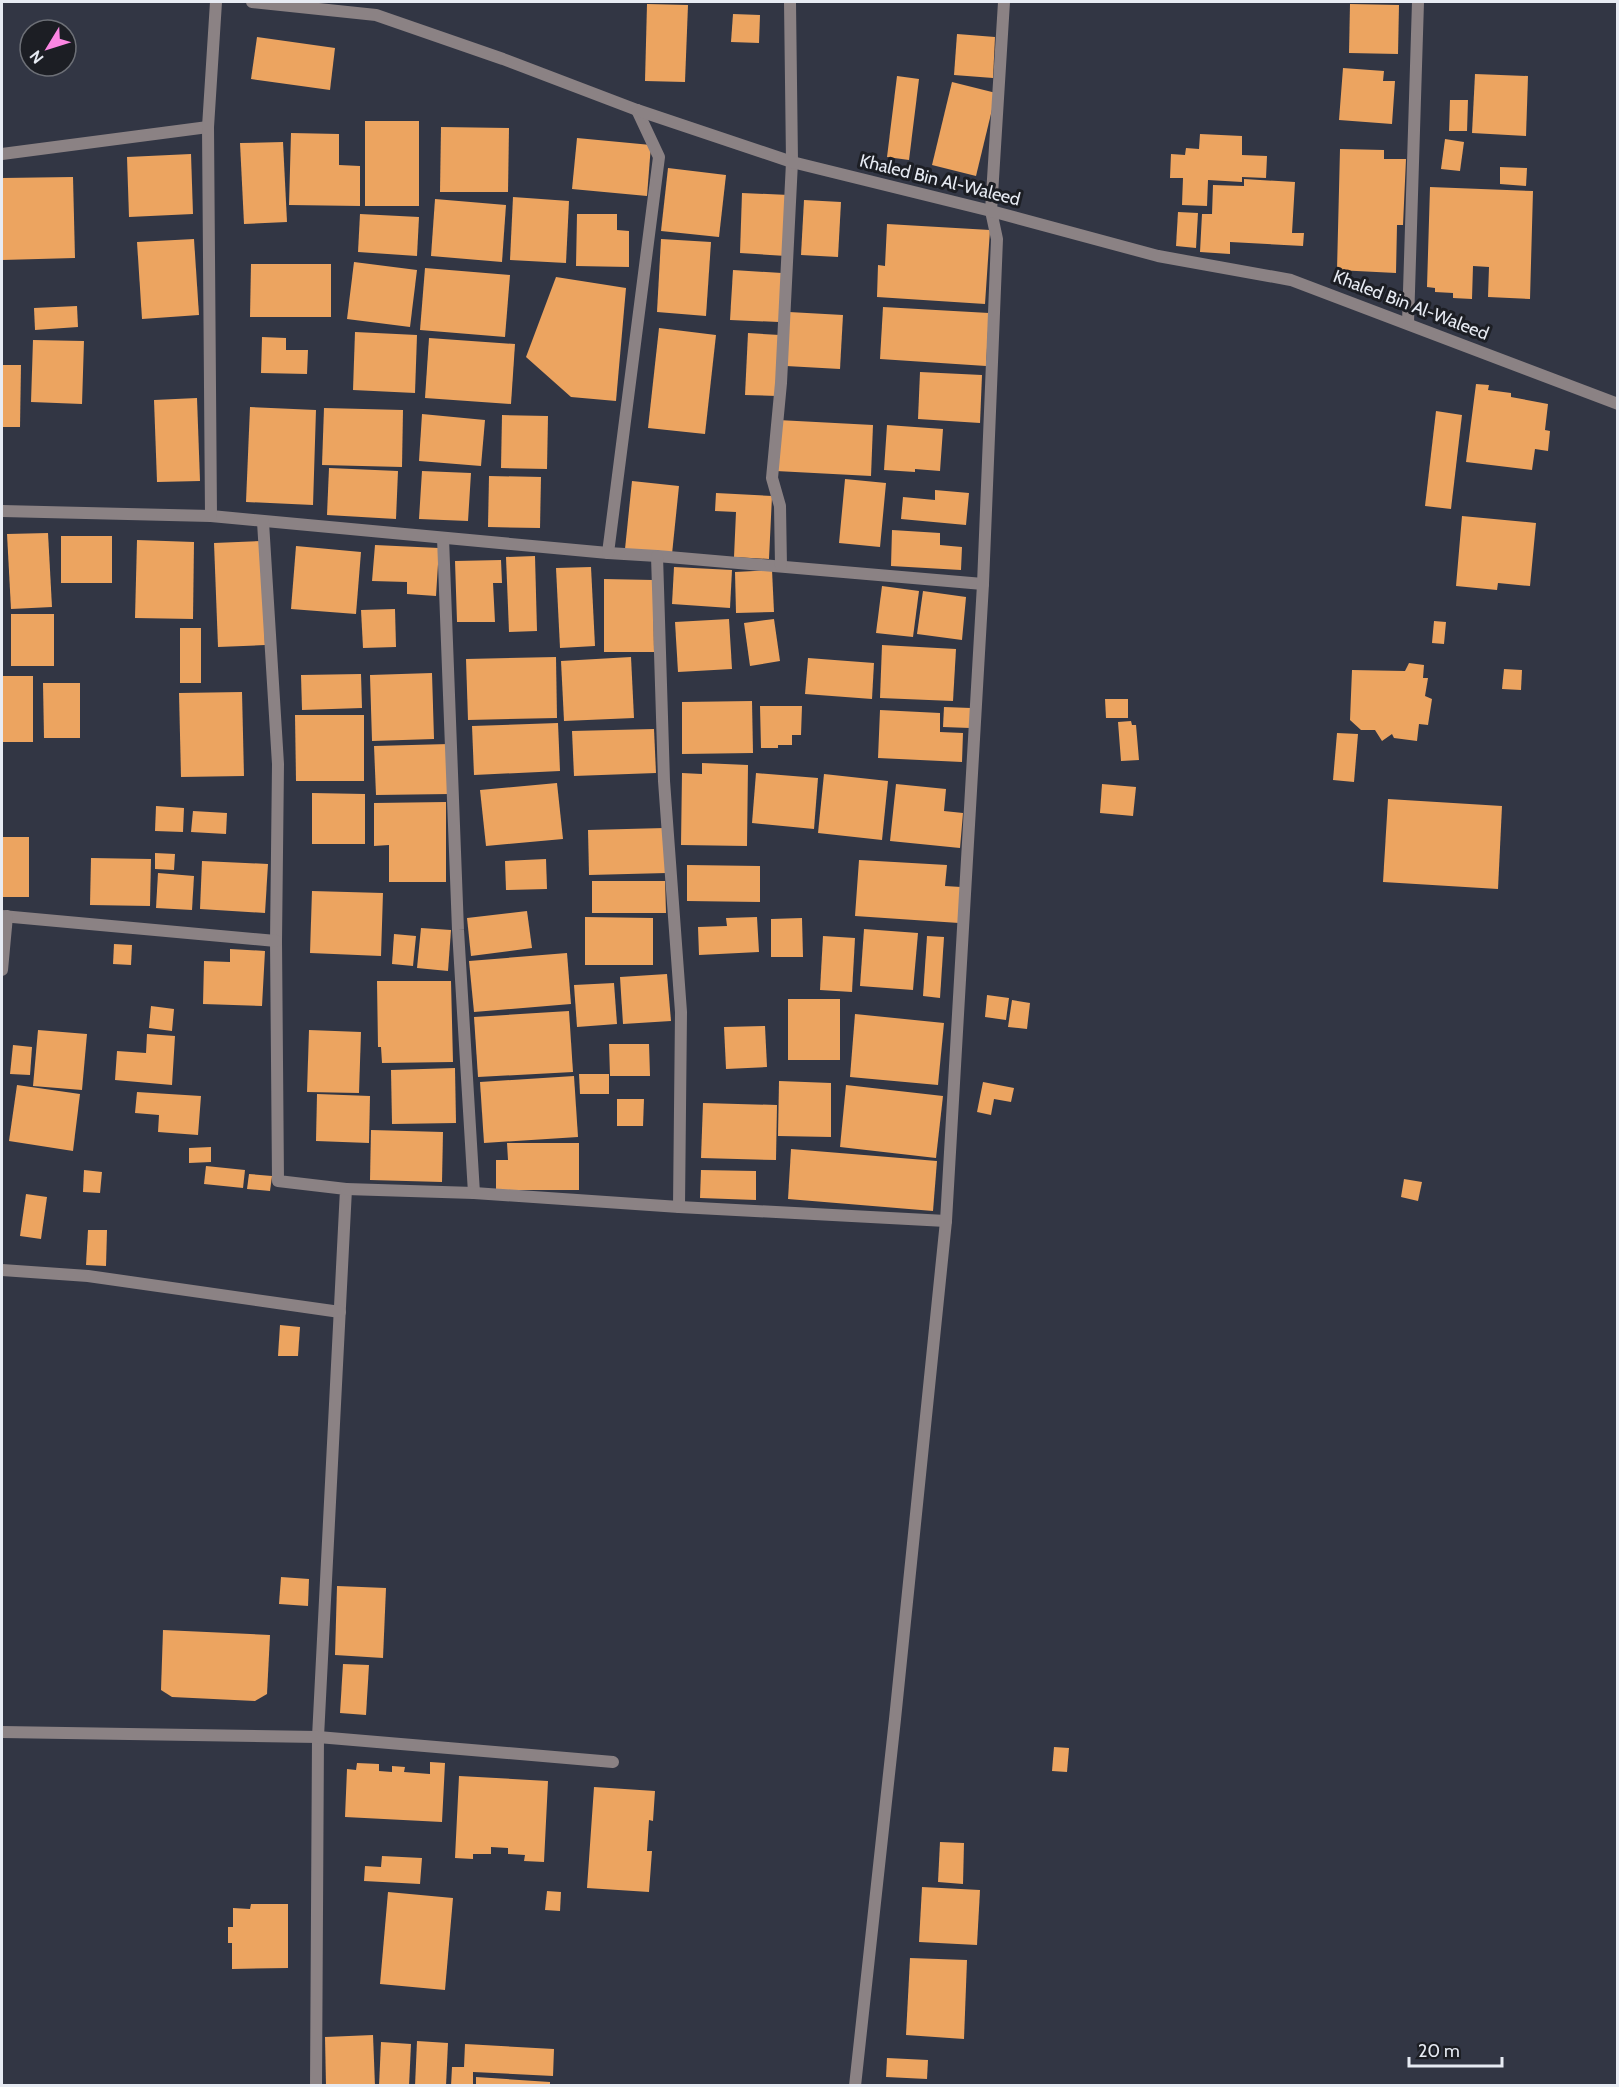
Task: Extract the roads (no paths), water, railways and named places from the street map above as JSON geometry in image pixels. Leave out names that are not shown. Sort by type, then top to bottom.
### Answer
[{"type":"street","points":[[211,516],[208,127],[216,2]]},
{"type":"street","name":"Khaled Bin Al-Waleed","points":[[252,2],[376,15],[503,59],[637,110],[792,162],[991,211],[1158,256],[1292,280],[1617,404]]},
{"type":"street","points":[[781,566],[780,506],[772,478],[781,383],[792,162],[790,2]]},
{"type":"street","points":[[855,2085],[946,1221],[983,585],[997,238],[991,211],[1004,2]]},
{"type":"street","points":[[1408,323],[1418,2]]},
{"type":"street","points":[[608,553],[659,157],[637,110]]},
{"type":"street","points":[[2,154],[208,127]]},
{"type":"street","points":[[2,511],[211,516],[983,585]]},
{"type":"street","points":[[263,522],[278,764],[276,940],[278,1181],[346,1189],[474,1193],[946,1221]]},
{"type":"street","points":[[443,538],[458,930],[474,1193]]},
{"type":"street","points":[[657,556],[664,781],[681,1012],[680,1207]]},
{"type":"street","points":[[2,970],[4,916],[276,940]]},
{"type":"street","points":[[316,2085],[318,1737],[346,1189]]},
{"type":"street","points":[[2,1270],[88,1276],[340,1312]]},
{"type":"street","points":[[2,1732],[318,1737],[613,1762]]}]
